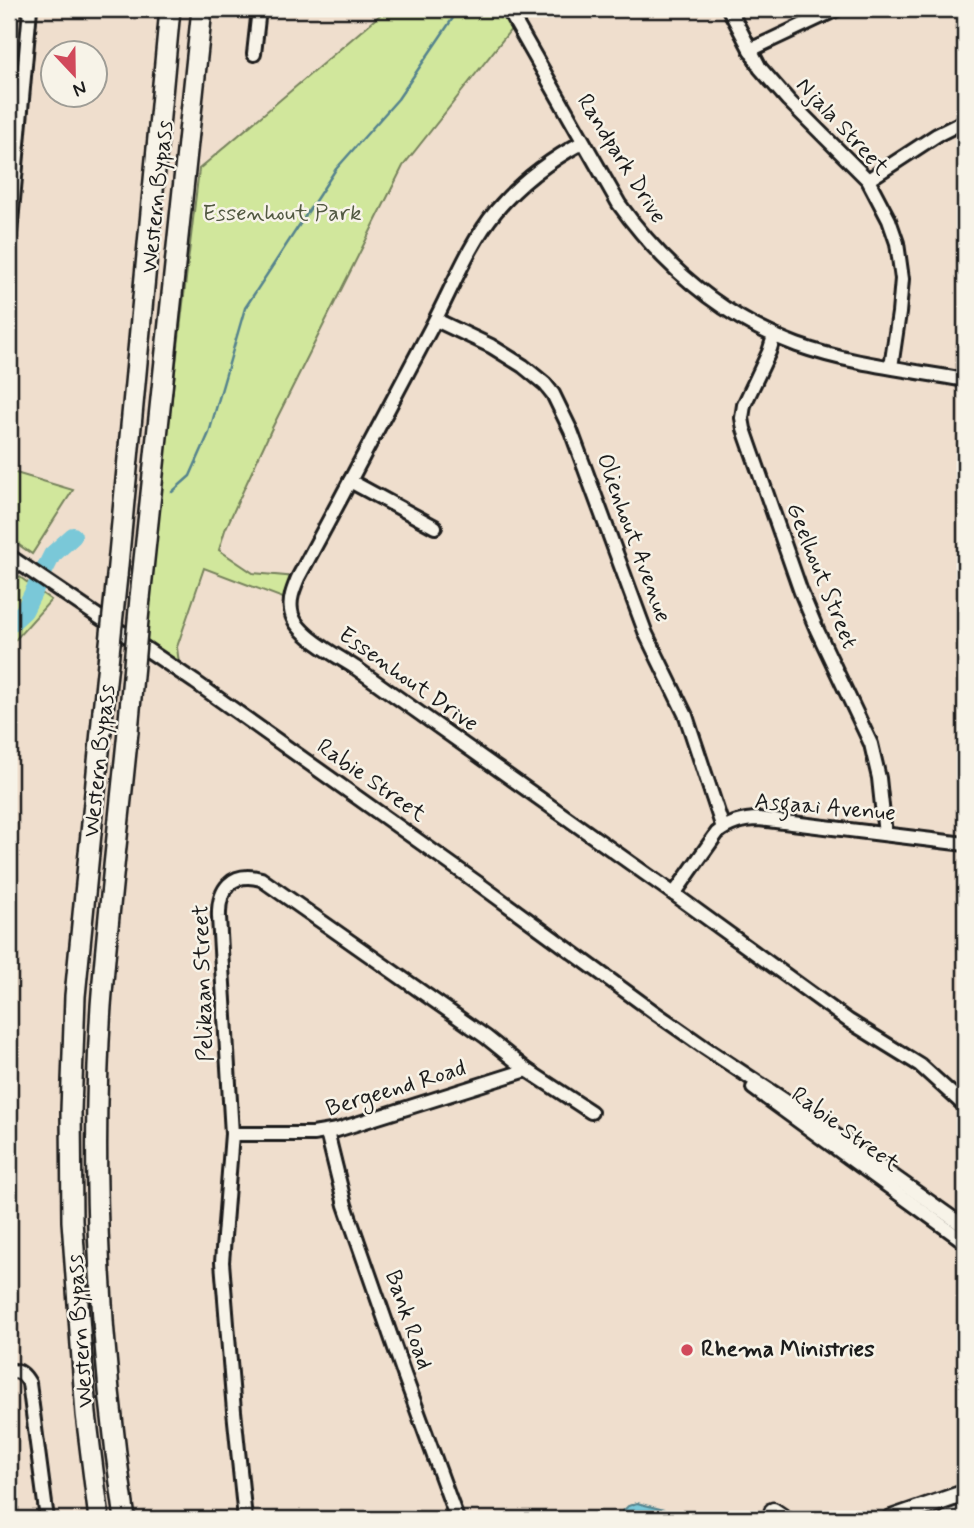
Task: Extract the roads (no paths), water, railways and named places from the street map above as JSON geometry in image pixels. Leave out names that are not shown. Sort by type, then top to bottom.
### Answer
[{"type":"highway","name":"Western Bypass","points":[[99,1519],[86,1414],[73,1235],[71,1111],[75,996],[170,9]]},
{"type":"highway","name":"Western Bypass","points":[[125,1519],[103,1315],[97,1105],[101,1007],[140,598],[202,9]]},
{"type":"main road","points":[[890,1519],[965,1493]]},
{"type":"main road","points":[[948,1519],[965,1513]]},
{"type":"street","points":[[9,245],[30,9]]},
{"type":"street","points":[[254,54],[259,9]]},
{"type":"street","name":"Randpark Drive","points":[[508,9],[619,204],[658,254],[691,284],[734,315],[798,345],[831,355],[965,380]]},
{"type":"street","name":"Njala Street","points":[[729,9],[760,68],[868,180],[889,220],[897,243],[902,279],[891,367]]},
{"type":"street","points":[[750,50],[838,9]]},
{"type":"street","points":[[868,180],[937,135],[965,121]]},
{"type":"street","name":"Essenhout Drive","points":[[583,142],[530,177],[496,211],[474,243],[295,586],[290,611],[298,626],[310,637],[849,1021],[920,1065],[965,1106]]},
{"type":"street","name":"Olienhout Avenue","points":[[436,320],[491,346],[523,366],[553,394],[571,431],[646,634],[686,716],[723,828]]},
{"type":"street","name":"Geelhout Street","points":[[775,336],[744,405],[744,429],[801,592],[870,744],[879,778],[885,834]]},
{"type":"street","points":[[350,481],[435,527]]},
{"type":"street","name":"Rabie Street","points":[[9,556],[206,690],[704,1047],[813,1119],[965,1227]]},
{"type":"street","name":"Asgaai Avenue","points":[[674,894],[723,828],[746,819],[965,844]]},
{"type":"street","name":"Pelikaan Street","points":[[245,1519],[222,1262],[232,1134],[219,904],[224,889],[230,883],[251,876],[277,888],[486,1037],[527,1070],[591,1112]]},
{"type":"street","name":"Rabie Street","points":[[704,1047],[739,1077],[965,1242]]},
{"type":"street","name":"Bergeend Road","points":[[232,1134],[327,1132],[527,1070]]},
{"type":"street","name":"Bank Road","points":[[327,1132],[345,1205],[457,1519]]},
{"type":"street","points":[[9,1371],[21,1372],[29,1383],[47,1519]]},
{"type":"water","points":[[637,1503],[664,1510],[672,1519],[615,1519],[628,1506]]},
{"type":"waterway","points":[[172,492],[190,476],[209,433],[245,308],[336,169],[398,99],[459,9]]},
{"type":"waterway","points":[[9,625],[24,611],[52,555],[73,536]]},
{"type":"place","name":"Rhema Ministries","points":[[687,1350]]},
{"type":"park label","name":"Essenhout Park","points":[[282,214]]}]
